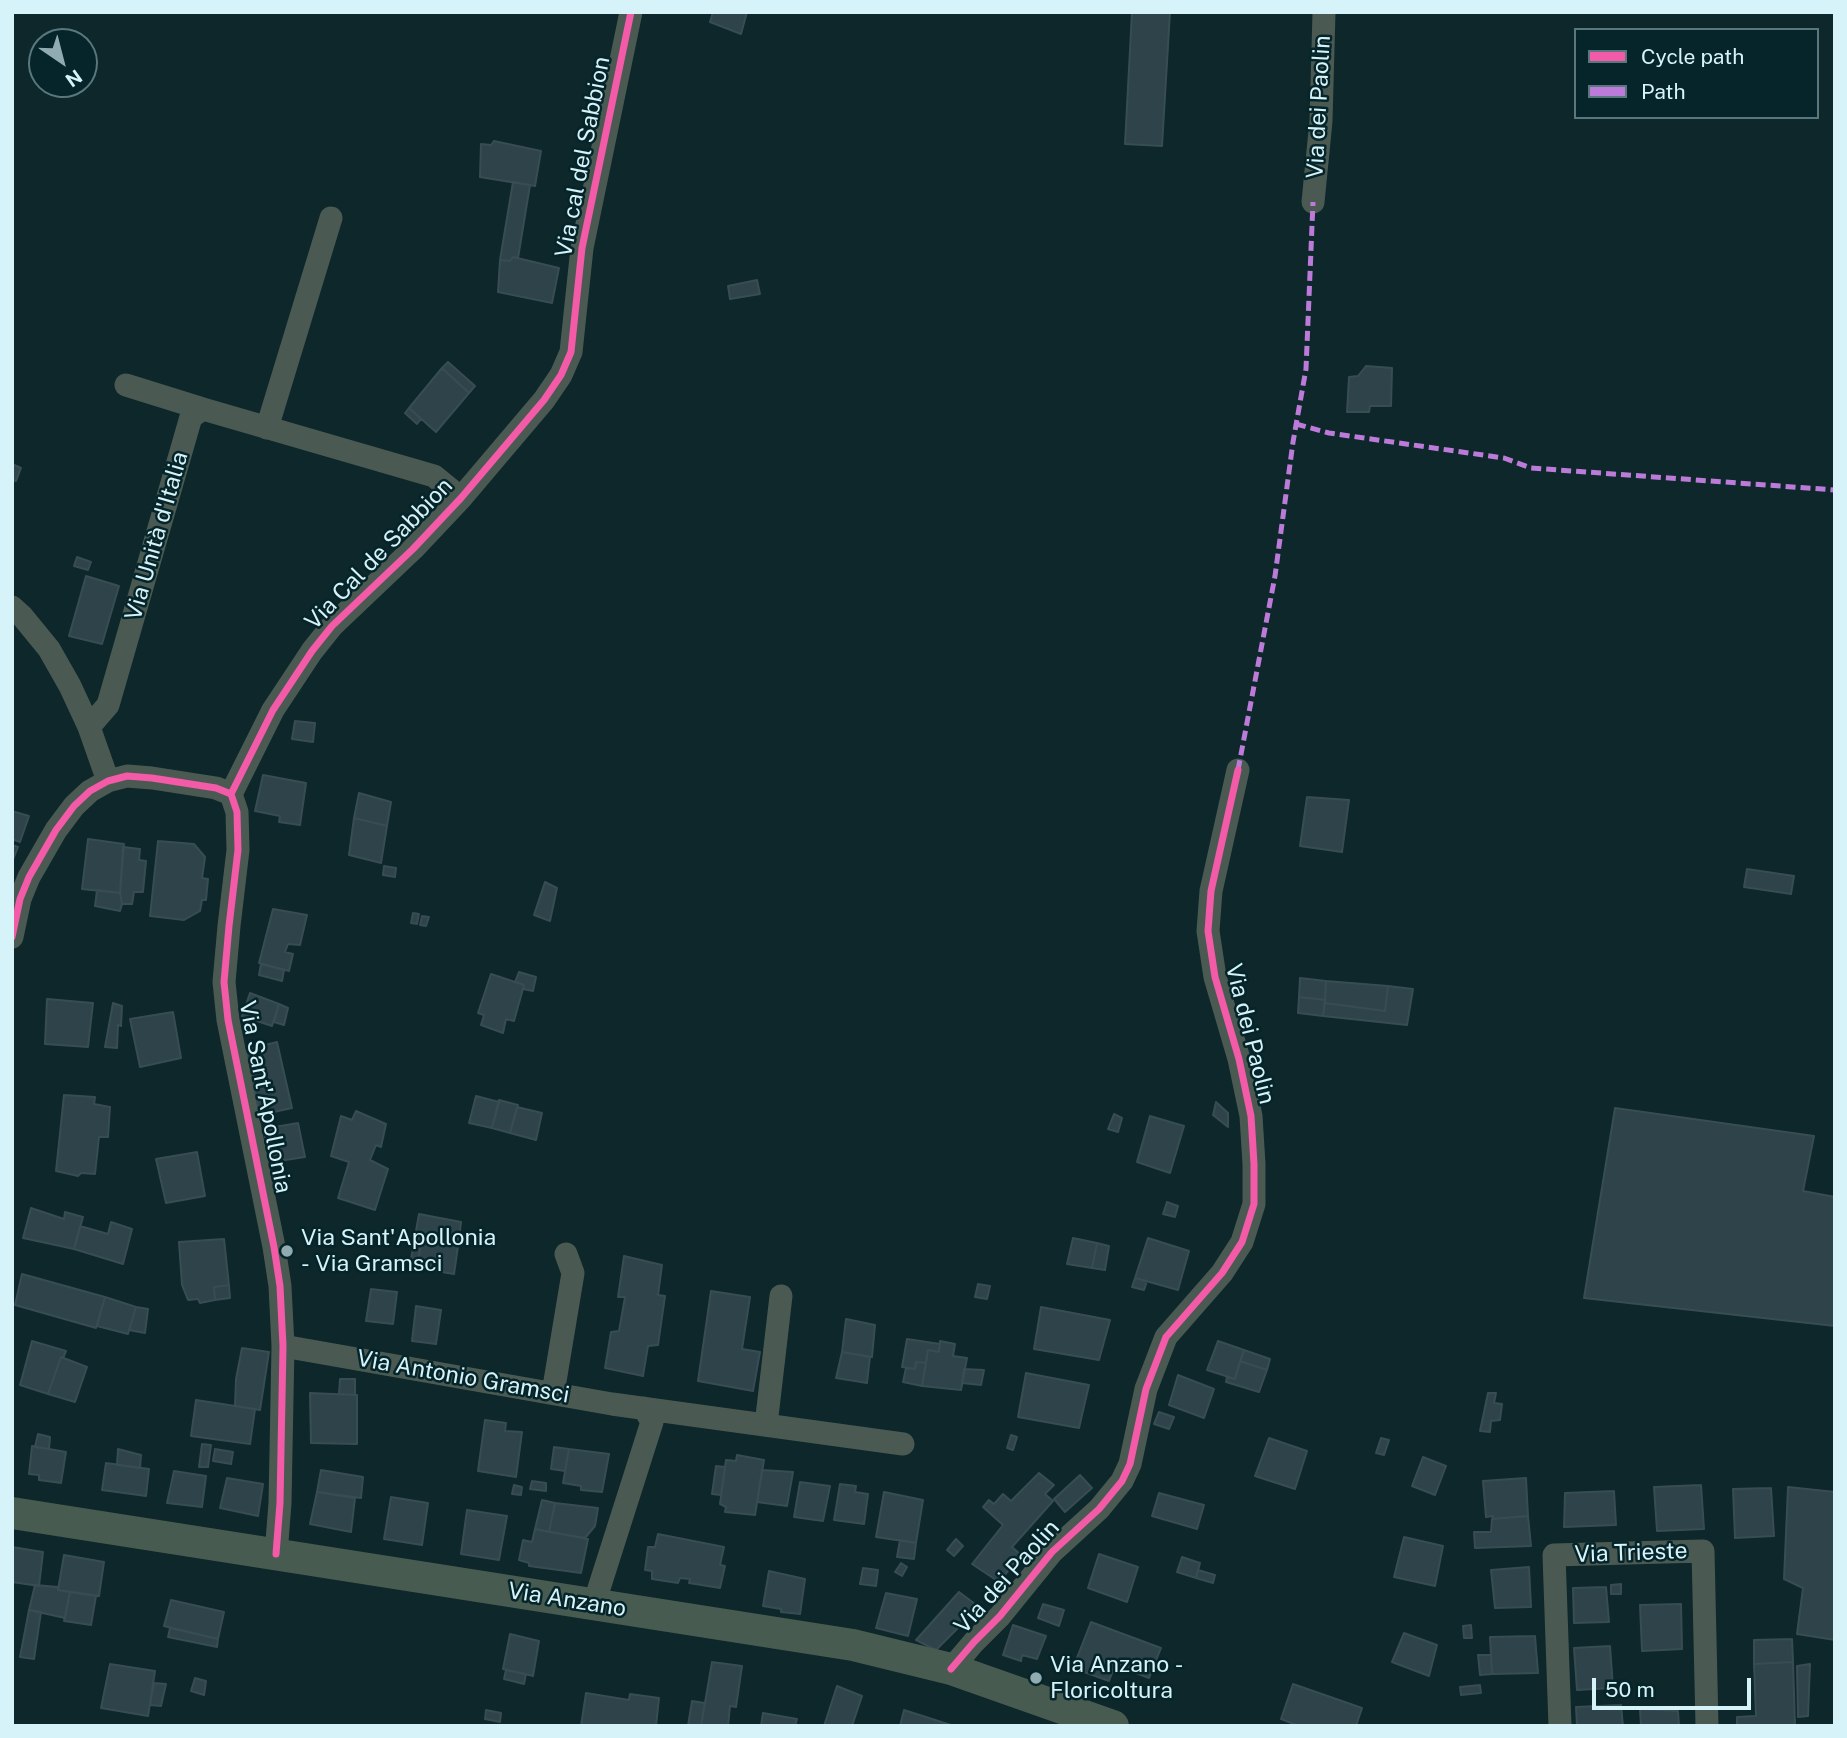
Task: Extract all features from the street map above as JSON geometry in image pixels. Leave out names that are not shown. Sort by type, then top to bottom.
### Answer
[{"type":"main road","name":"Via Anzano","points":[[12,1513],[853,1645],[951,1669],[1113,1726]]},
{"type":"street","name":"Via cal del Sabbion","points":[[571,352],[582,248],[631,12]]},
{"type":"street","name":"Via dei Paolin","points":[[1313,202],[1321,121],[1324,12]]},
{"type":"street","points":[[267,428],[331,218]]},
{"type":"street","name":"Via Cal de Sabbion","points":[[231,794],[273,710],[312,651],[332,626],[413,549],[461,498],[544,400],[571,352]]},
{"type":"street","points":[[126,385],[434,476],[461,498]]},
{"type":"street","name":"Via Unità d'Italia","points":[[89,727],[108,705],[191,416],[203,409]]},
{"type":"street","points":[[12,607],[49,649],[70,685],[108,780]]},
{"type":"street","name":"Via dei Paolin","points":[[951,1669],[1000,1616],[1052,1552],[1099,1509],[1122,1481],[1130,1464],[1146,1389],[1166,1337],[1222,1273],[1242,1242],[1254,1204],[1251,1116],[1240,1059],[1215,977],[1208,931],[1211,891],[1238,770]]},
{"type":"street","points":[[12,937],[20,899],[29,877],[56,830],[74,806],[90,791],[108,780],[127,776],[216,788],[231,794]]},
{"type":"street","name":"Via Sant'Apollonia","points":[[231,794],[237,812],[238,850],[224,982],[226,1007],[280,1286],[283,1346],[276,1554]]},
{"type":"street","points":[[553,1394],[573,1273],[566,1254]]},
{"type":"street","points":[[766,1425],[780,1296]]},
{"type":"street","name":"Via Antonio Gramsci","points":[[283,1346],[553,1394],[903,1444]]},
{"type":"street","points":[[594,1604],[652,1422],[644,1408]]},
{"type":"street","name":"Via Trieste","points":[[1560,1726],[1554,1555],[1703,1551],[1707,1726]]},
{"type":"building","points":[[713,12],[747,12],[741,34],[710,22]]},
{"type":"building","points":[[1132,12],[1170,12],[1162,146],[1125,144]]},
{"type":"building","points":[[494,141],[541,151],[535,186],[480,177],[481,144],[491,145]]},
{"type":"building","points":[[513,182],[530,185],[518,258],[500,260]]},
{"type":"building","points":[[513,257],[559,268],[552,303],[498,292],[500,260],[510,261]]},
{"type":"building","points":[[757,280],[760,294],[730,299],[728,286]]},
{"type":"building","points":[[448,362],[475,386],[469,393],[442,368]]},
{"type":"building","points":[[1366,366],[1392,368],[1391,406],[1370,406],[1369,412],[1347,412],[1349,377],[1358,376]]},
{"type":"building","points":[[442,368],[469,393],[436,432],[409,408]]},
{"type":"building","points":[[409,408],[421,419],[417,424],[405,413]]},
{"type":"building","points":[[12,464],[21,468],[16,481],[12,480]]},
{"type":"building","points":[[77,557],[91,562],[88,570],[74,566]]},
{"type":"building","points":[[86,576],[119,586],[102,644],[69,636]]},
{"type":"building","points":[[295,721],[315,723],[313,742],[292,739]]},
{"type":"building","points":[[263,775],[306,783],[300,825],[279,822],[280,816],[255,811]]},
{"type":"building","points":[[359,793],[391,802],[387,826],[354,818]]},
{"type":"building","points":[[1307,797],[1349,800],[1342,852],[1300,846]]},
{"type":"building","points":[[12,811],[29,816],[20,842],[12,839]]},
{"type":"building","points":[[354,818],[387,826],[381,863],[349,855]]},
{"type":"building","points":[[88,839],[124,844],[120,893],[82,889]]},
{"type":"building","points":[[158,841],[194,844],[205,857],[202,878],[208,879],[206,900],[202,900],[200,911],[184,920],[150,916]]},
{"type":"building","points":[[12,845],[18,847],[12,862]]},
{"type":"building","points":[[123,847],[140,849],[139,860],[146,861],[143,892],[134,892],[132,904],[122,904],[120,893]]},
{"type":"building","points":[[384,866],[396,868],[395,877],[383,875]]},
{"type":"building","points":[[1747,869],[1794,876],[1791,894],[1744,887]]},
{"type":"building","points":[[545,882],[557,888],[550,921],[534,915]]},
{"type":"building","points":[[97,890],[120,893],[120,911],[95,906]]},
{"type":"building","points":[[273,909],[307,915],[300,945],[288,944],[285,952],[293,954],[289,971],[259,963]]},
{"type":"building","points":[[413,913],[419,914],[417,924],[411,923]]},
{"type":"building","points":[[422,916],[429,917],[426,926],[420,925]]},
{"type":"building","points":[[261,964],[284,970],[282,981],[259,975]]},
{"type":"building","points":[[519,972],[536,977],[533,991],[523,989],[524,985],[515,982]]},
{"type":"building","points":[[491,974],[524,985],[514,1021],[506,1019],[503,1033],[481,1025],[484,1015],[478,1013]]},
{"type":"building","points":[[1300,978],[1326,981],[1325,1000],[1299,997]]},
{"type":"building","points":[[1326,981],[1388,986],[1385,1011],[1325,1003]]},
{"type":"building","points":[[1388,986],[1413,989],[1407,1025],[1323,1016],[1325,1003],[1385,1011]]},
{"type":"building","points":[[250,993],[279,1004],[272,1026],[242,1016]]},
{"type":"building","points":[[1299,997],[1325,1000],[1323,1016],[1298,1013]]},
{"type":"building","points":[[47,999],[93,1003],[88,1047],[45,1044]]},
{"type":"building","points":[[113,1003],[122,1006],[117,1048],[105,1047]]},
{"type":"building","points":[[279,1004],[288,1008],[284,1025],[274,1022]]},
{"type":"building","points":[[173,1012],[181,1058],[140,1067],[130,1019]]},
{"type":"building","points":[[277,1042],[292,1108],[260,1115],[246,1050]]},
{"type":"building","points":[[64,1095],[95,1097],[94,1104],[110,1107],[108,1137],[99,1137],[95,1174],[81,1173],[78,1176],[56,1171]]},
{"type":"building","points":[[476,1096],[499,1102],[492,1128],[469,1123]]},
{"type":"building","points":[[499,1100],[518,1105],[510,1133],[492,1128]]},
{"type":"building","points":[[1216,1102],[1228,1113],[1228,1127],[1213,1115]]},
{"type":"building","points":[[517,1107],[542,1113],[536,1140],[510,1133]]},
{"type":"building","points":[[1615,1108],[1814,1136],[1803,1191],[1835,1197],[1835,1326],[1584,1298]]},
{"type":"building","points":[[356,1111],[386,1124],[381,1147],[376,1145],[370,1160],[388,1169],[375,1210],[338,1198],[349,1162],[331,1156],[341,1116],[352,1120]]},
{"type":"building","points":[[1114,1114],[1122,1118],[1118,1132],[1108,1129]]},
{"type":"building","points":[[1150,1116],[1184,1126],[1170,1173],[1137,1162]]},
{"type":"building","points":[[298,1123],[305,1157],[272,1162],[263,1129]]},
{"type":"building","points":[[197,1152],[205,1196],[166,1203],[156,1159]]},
{"type":"building","points":[[1167,1202],[1178,1206],[1175,1217],[1163,1214]]},
{"type":"building","points":[[31,1208],[64,1219],[65,1212],[83,1217],[74,1249],[23,1238]]},
{"type":"building","points":[[419,1214],[461,1222],[459,1239],[423,1233],[418,1259],[411,1259]]},
{"type":"building","points":[[111,1222],[132,1229],[123,1264],[74,1249],[80,1226],[108,1234]]},
{"type":"building","points":[[423,1233],[459,1239],[454,1274],[417,1268]]},
{"type":"building","points":[[1073,1238],[1097,1243],[1092,1268],[1067,1264]]},
{"type":"building","points":[[1148,1238],[1189,1251],[1178,1290],[1135,1278]]},
{"type":"building","points":[[224,1239],[229,1285],[214,1287],[215,1300],[200,1303],[198,1299],[188,1300],[182,1285],[179,1242]]},
{"type":"building","points":[[1097,1243],[1109,1246],[1105,1270],[1092,1268]]},
{"type":"building","points":[[624,1256],[662,1265],[658,1295],[665,1296],[658,1345],[648,1346],[643,1376],[605,1368],[611,1332],[619,1331],[625,1297],[618,1297]]},
{"type":"building","points":[[22,1274],[105,1297],[96,1328],[15,1305]]},
{"type":"building","points":[[1135,1278],[1147,1281],[1144,1290],[1132,1287]]},
{"type":"building","points":[[978,1284],[990,1286],[987,1299],[975,1297]]},
{"type":"building","points":[[229,1285],[230,1298],[215,1300],[214,1287]]},
{"type":"building","points":[[371,1289],[397,1292],[393,1324],[366,1321]]},
{"type":"building","points":[[711,1291],[750,1297],[742,1349],[760,1352],[753,1391],[698,1381]]},
{"type":"building","points":[[105,1297],[136,1307],[128,1334],[97,1326]]},
{"type":"building","points":[[416,1306],[441,1310],[436,1344],[412,1341]]},
{"type":"building","points":[[136,1307],[148,1309],[145,1333],[129,1330]]},
{"type":"building","points":[[1041,1307],[1110,1320],[1099,1360],[1034,1349]]},
{"type":"building","points":[[846,1319],[875,1325],[872,1357],[842,1352]]},
{"type":"building","points":[[907,1339],[940,1344],[939,1352],[928,1350],[926,1363],[916,1362],[915,1369],[902,1367]]},
{"type":"building","points":[[32,1341],[66,1351],[63,1358],[61,1357],[48,1394],[20,1385]]},
{"type":"building","points":[[940,1341],[955,1344],[953,1356],[967,1358],[961,1390],[922,1386],[928,1350],[939,1352]]},
{"type":"building","points":[[1218,1341],[1244,1350],[1235,1379],[1207,1370]]},
{"type":"building","points":[[242,1348],[269,1352],[260,1410],[235,1406],[236,1379]]},
{"type":"building","points":[[1244,1350],[1270,1359],[1267,1370],[1240,1361]]},
{"type":"building","points":[[842,1352],[870,1357],[867,1383],[836,1378]]},
{"type":"building","points":[[61,1357],[87,1367],[75,1402],[48,1394]]},
{"type":"building","points":[[1240,1361],[1267,1370],[1259,1392],[1226,1382],[1227,1377],[1235,1379]]},
{"type":"building","points":[[916,1362],[926,1363],[922,1386],[903,1382],[906,1368],[915,1369]]},
{"type":"building","points":[[964,1369],[984,1370],[981,1385],[962,1383]]},
{"type":"building","points":[[1026,1373],[1089,1385],[1079,1428],[1018,1417]]},
{"type":"building","points":[[1178,1375],[1214,1389],[1204,1418],[1169,1405]]},
{"type":"building","points":[[340,1379],[355,1379],[355,1395],[339,1394]]},
{"type":"building","points":[[310,1393],[357,1395],[357,1444],[311,1443]]},
{"type":"building","points":[[1488,1393],[1496,1393],[1494,1403],[1502,1404],[1500,1420],[1491,1421],[1490,1432],[1480,1431]]},
{"type":"building","points":[[196,1400],[255,1409],[250,1444],[191,1436]]},
{"type":"building","points":[[1159,1412],[1174,1417],[1169,1429],[1154,1424]]},
{"type":"building","points":[[485,1420],[506,1423],[505,1431],[522,1432],[516,1477],[478,1471]]},
{"type":"building","points":[[38,1434],[50,1437],[49,1449],[35,1447]]},
{"type":"building","points":[[1011,1435],[1017,1437],[1013,1450],[1007,1448]]},
{"type":"building","points":[[1269,1438],[1307,1451],[1295,1489],[1255,1476]]},
{"type":"building","points":[[1381,1438],[1389,1440],[1384,1455],[1376,1453]]},
{"type":"building","points":[[202,1444],[211,1445],[208,1467],[199,1467]]},
{"type":"building","points":[[32,1446],[66,1452],[61,1483],[39,1480],[39,1475],[29,1474]]},
{"type":"building","points":[[554,1447],[569,1449],[565,1471],[551,1469]]},
{"type":"building","points":[[118,1449],[141,1455],[140,1468],[117,1465]]},
{"type":"building","points":[[215,1449],[233,1452],[231,1464],[213,1461]]},
{"type":"building","points":[[569,1449],[609,1454],[602,1492],[581,1490],[581,1486],[563,1483]]},
{"type":"building","points":[[737,1455],[764,1460],[755,1515],[725,1512],[726,1507],[720,1504],[726,1460],[736,1461]]},
{"type":"building","points":[[1423,1457],[1446,1466],[1435,1495],[1412,1486]]},
{"type":"building","points":[[106,1463],[149,1469],[146,1496],[102,1490]]},
{"type":"building","points":[[716,1466],[725,1467],[721,1495],[712,1494]]},
{"type":"building","points":[[321,1470],[363,1477],[361,1498],[317,1492]]},
{"type":"building","points":[[762,1470],[793,1472],[787,1506],[757,1502]]},
{"type":"building","points":[[174,1471],[206,1476],[202,1507],[167,1503]]},
{"type":"building","points":[[1039,1473],[1054,1485],[1045,1494],[1053,1501],[1012,1547],[1021,1555],[999,1582],[972,1564],[1003,1525],[983,1507],[989,1500],[994,1504],[1003,1494],[1011,1501]]},
{"type":"building","points":[[1080,1475],[1092,1488],[1065,1512],[1054,1499]]},
{"type":"building","points":[[227,1478],[263,1484],[258,1516],[220,1508]]},
{"type":"building","points":[[1526,1478],[1528,1516],[1492,1519],[1493,1516],[1486,1517],[1483,1481]]},
{"type":"building","points":[[532,1481],[546,1483],[546,1491],[530,1489]]},
{"type":"building","points":[[800,1482],[830,1486],[823,1521],[794,1517]]},
{"type":"building","points":[[840,1484],[856,1486],[855,1492],[868,1494],[864,1524],[834,1520]]},
{"type":"building","points":[[514,1485],[522,1487],[521,1495],[512,1494]]},
{"type":"building","points":[[1701,1485],[1704,1529],[1657,1531],[1654,1487]]},
{"type":"building","points":[[1788,1487],[1835,1492],[1835,1640],[1797,1634],[1803,1588],[1784,1579]]},
{"type":"building","points":[[1771,1488],[1774,1536],[1735,1538],[1733,1489]]},
{"type":"building","points":[[1614,1491],[1616,1525],[1564,1527],[1565,1493]]},
{"type":"building","points":[[317,1492],[355,1498],[351,1532],[310,1524]]},
{"type":"building","points":[[884,1492],[923,1500],[916,1543],[876,1537]]},
{"type":"building","points":[[1159,1493],[1204,1505],[1197,1529],[1152,1516]]},
{"type":"building","points":[[391,1497],[428,1503],[422,1545],[384,1539]]},
{"type":"building","points":[[542,1500],[555,1503],[549,1532],[535,1529]]},
{"type":"building","points":[[555,1503],[598,1508],[595,1526],[585,1538],[549,1532]]},
{"type":"building","points":[[467,1510],[507,1516],[499,1560],[461,1554]]},
{"type":"building","points":[[1528,1516],[1531,1546],[1475,1548],[1474,1532],[1491,1532],[1492,1519]]},
{"type":"building","points":[[535,1529],[588,1539],[581,1573],[529,1566],[529,1563],[519,1560],[523,1540],[532,1542]]},
{"type":"building","points":[[658,1534],[724,1547],[720,1565],[725,1566],[720,1588],[689,1583],[690,1579],[680,1578],[678,1583],[652,1579],[652,1571],[645,1570],[648,1547],[655,1547]]},
{"type":"building","points":[[1404,1537],[1443,1546],[1435,1586],[1394,1577]]},
{"type":"building","points":[[956,1539],[963,1546],[954,1556],[947,1550]]},
{"type":"building","points":[[900,1540],[916,1543],[914,1559],[897,1557]]},
{"type":"building","points":[[12,1547],[43,1552],[39,1586],[12,1582]]},
{"type":"building","points":[[1099,1554],[1138,1567],[1127,1602],[1088,1588]]},
{"type":"building","points":[[64,1555],[104,1562],[99,1596],[58,1590]]},
{"type":"building","points":[[1182,1557],[1200,1563],[1196,1578],[1177,1572]]},
{"type":"building","points":[[901,1563],[907,1567],[902,1576],[895,1572]]},
{"type":"building","points":[[1529,1567],[1531,1607],[1495,1608],[1491,1570]]},
{"type":"building","points":[[863,1568],[878,1570],[876,1586],[860,1584]]},
{"type":"building","points":[[1198,1570],[1215,1575],[1213,1583],[1196,1578]]},
{"type":"building","points":[[769,1571],[805,1579],[800,1614],[763,1606]]},
{"type":"building","points":[[1621,1584],[1621,1594],[1611,1594],[1611,1585]]},
{"type":"building","points":[[35,1585],[58,1587],[58,1590],[70,1592],[65,1618],[29,1610]]},
{"type":"building","points":[[1606,1587],[1609,1622],[1574,1623],[1573,1588]]},
{"type":"building","points":[[70,1592],[96,1596],[91,1625],[64,1621]]},
{"type":"building","points":[[959,1592],[979,1607],[936,1650],[916,1640]]},
{"type":"building","points":[[886,1593],[917,1599],[908,1636],[876,1628]]},
{"type":"building","points":[[171,1600],[224,1612],[218,1639],[164,1626]]},
{"type":"building","points":[[1043,1604],[1064,1610],[1059,1626],[1038,1618]]},
{"type":"building","points":[[1681,1604],[1682,1649],[1642,1651],[1640,1605]]},
{"type":"building","points":[[29,1610],[41,1612],[34,1659],[20,1657]]},
{"type":"building","points":[[1091,1622],[1161,1648],[1149,1678],[1115,1665],[1109,1681],[1073,1668]]},
{"type":"building","points":[[1013,1625],[1046,1636],[1037,1659],[1022,1655],[1021,1661],[1003,1655]]},
{"type":"building","points":[[1471,1625],[1472,1638],[1464,1638],[1463,1626]]},
{"type":"building","points":[[170,1628],[218,1639],[217,1647],[168,1637]]},
{"type":"building","points":[[1404,1633],[1437,1645],[1429,1676],[1392,1662]]},
{"type":"building","points":[[510,1634],[539,1641],[533,1676],[503,1669]]},
{"type":"building","points":[[1535,1636],[1538,1673],[1492,1674],[1490,1637]]},
{"type":"building","points":[[1792,1639],[1793,1662],[1754,1664],[1754,1640]]},
{"type":"building","points":[[1610,1646],[1613,1688],[1577,1690],[1574,1648]]},
{"type":"building","points":[[1478,1655],[1491,1655],[1492,1674],[1480,1675]]},
{"type":"building","points":[[712,1662],[742,1666],[736,1707],[730,1706],[728,1726],[701,1726]]},
{"type":"building","points":[[1793,1662],[1795,1726],[1737,1726],[1737,1717],[1756,1716],[1754,1664]]},
{"type":"building","points":[[110,1664],[155,1671],[148,1716],[101,1708]]},
{"type":"building","points":[[1810,1664],[1808,1716],[1798,1717],[1797,1666]]},
{"type":"building","points":[[506,1670],[526,1674],[524,1684],[504,1679]]},
{"type":"building","points":[[195,1678],[206,1681],[204,1695],[191,1691]]},
{"type":"building","points":[[154,1683],[166,1684],[161,1706],[150,1705]]},
{"type":"building","points":[[1293,1684],[1362,1708],[1356,1726],[1299,1726],[1281,1719]]},
{"type":"building","points":[[1480,1685],[1481,1693],[1461,1695],[1460,1687]]},
{"type":"building","points":[[837,1686],[862,1696],[852,1726],[824,1726]]},
{"type":"building","points":[[586,1693],[629,1700],[630,1694],[659,1698],[656,1726],[581,1726]]},
{"type":"building","points":[[692,1701],[705,1703],[701,1726],[688,1726]]},
{"type":"building","points":[[1621,1705],[1623,1726],[1577,1726],[1576,1707]]},
{"type":"building","points":[[1640,1709],[1678,1711],[1679,1726],[1641,1726]]},
{"type":"building","points":[[486,1710],[501,1713],[500,1722],[485,1719]]},
{"type":"building","points":[[904,1710],[954,1726],[900,1726]]},
{"type":"building","points":[[763,1713],[797,1719],[795,1726],[761,1726]]},
{"type":"marked path","points":[[1238,770],[1275,576],[1306,369],[1313,202]]},
{"type":"marked path","points":[[1296,424],[1329,433],[1504,458],[1531,468],[1835,490]]},
{"type":"cycle path","points":[[231,794],[273,710],[312,651],[332,626],[413,549],[461,498],[544,400],[561,375],[571,352],[582,248],[631,12]]},
{"type":"cycle path","points":[[951,1669],[1000,1616],[1052,1552],[1099,1509],[1122,1481],[1130,1464],[1146,1389],[1166,1337],[1222,1273],[1242,1242],[1254,1204],[1251,1116],[1239,1059],[1215,977],[1208,931],[1211,891],[1238,770]]},
{"type":"cycle path","points":[[12,937],[20,899],[29,877],[56,830],[74,806],[90,791],[108,781],[127,776],[216,788],[231,794],[237,812],[238,850],[224,982],[228,1020],[280,1286],[283,1346],[280,1503],[276,1554]]},
{"type":"place","name":"Via Sant'Apollonia - Via Gramsci","points":[[287,1251]]},
{"type":"place","name":"Via Anzano - Floricoltura","points":[[1036,1678]]}]
